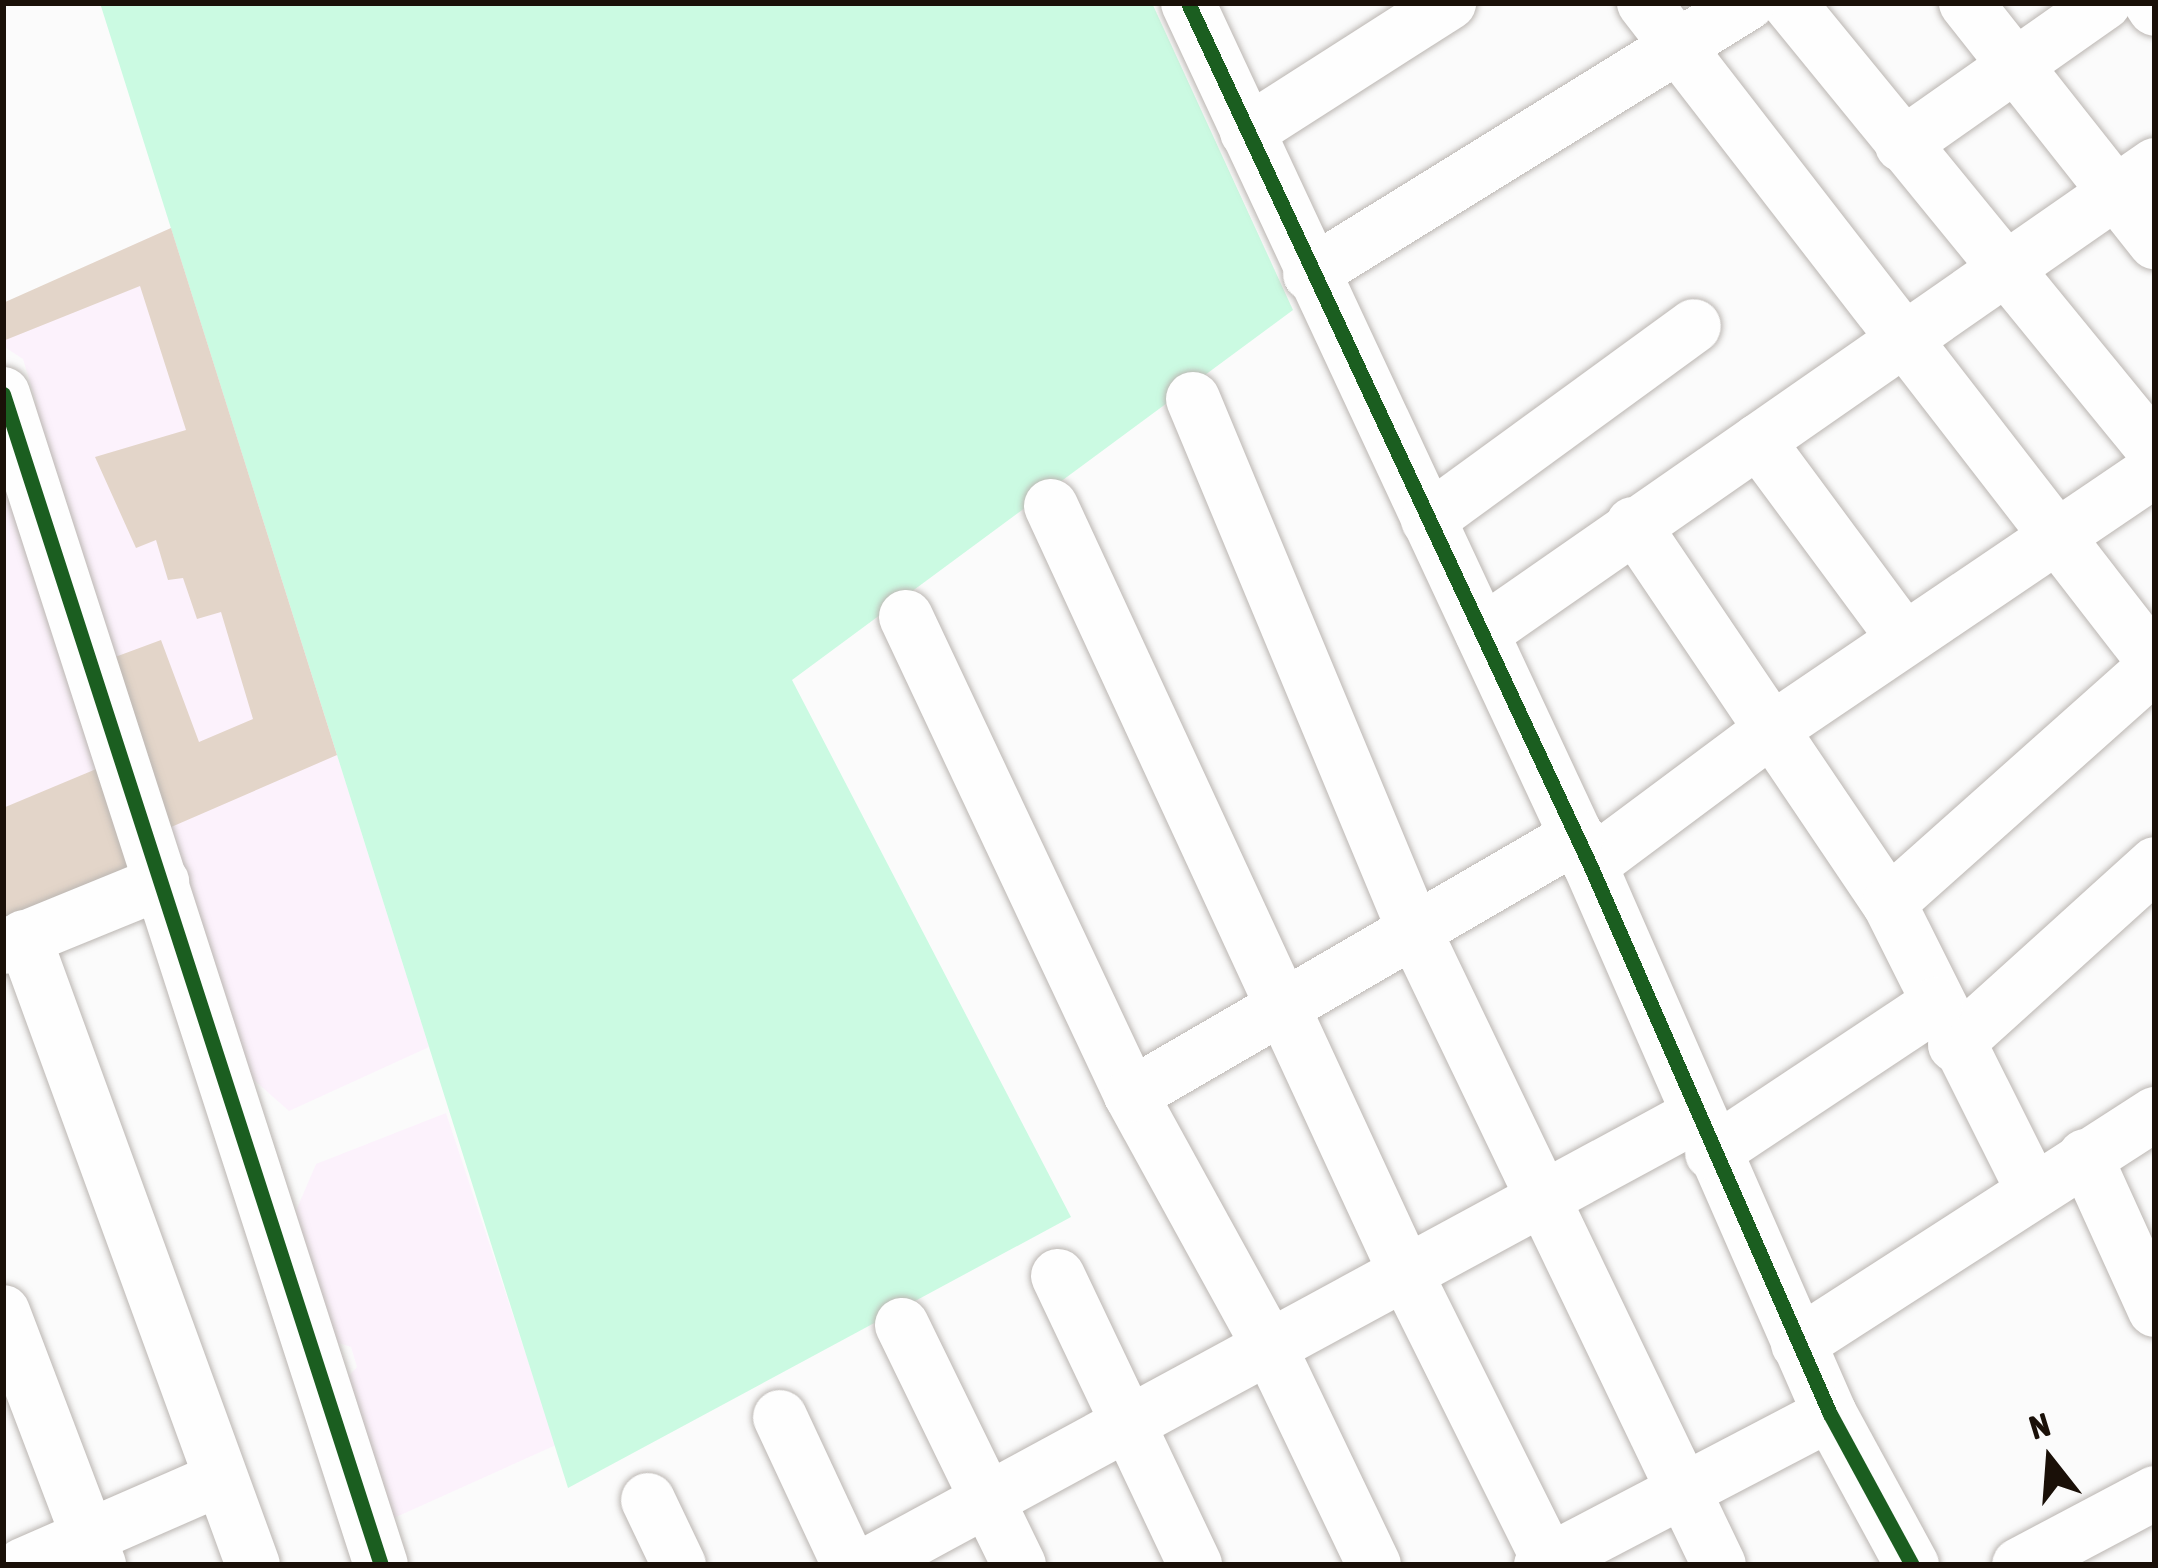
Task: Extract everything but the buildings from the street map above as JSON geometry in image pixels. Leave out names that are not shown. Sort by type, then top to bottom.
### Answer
[{"type":"street","points":[[1188,3],[1310,274],[1583,850],[1703,1135],[1830,1414],[1912,1565]]},
{"type":"street","points":[[1247,132],[1448,3]]},
{"type":"street","points":[[1644,3],[1903,345],[2058,531],[2155,664],[1889,903]]},
{"type":"street","points":[[1310,274],[1748,3]]},
{"type":"street","points":[[1789,3],[2155,451]]},
{"type":"street","points":[[1966,3],[2016,65],[2134,179],[2155,242]]},
{"type":"street","points":[[1902,145],[2104,3]]},
{"type":"street","points":[[1482,633],[1633,524],[1903,345],[2134,179]]},
{"type":"street","points":[[1428,520],[1694,326]]},
{"type":"street","points":[[3,394],[381,1565]]},
{"type":"street","points":[[1193,398],[1414,930],[1718,1565]]},
{"type":"street","points":[[1758,441],[1904,638]]},
{"type":"street","points":[[1132,1095],[1414,930],[1583,850],[1774,728],[2058,531],[2155,470]]},
{"type":"street","points":[[1051,506],[1408,1278],[1546,1564],[1830,1414]]},
{"type":"street","points":[[1633,524],[1889,903],[1946,1025],[2032,1188]]},
{"type":"street","points":[[906,617],[1132,1095],[1272,1352],[1374,1565]]},
{"type":"street","points":[[866,1565],[1272,1352],[1546,1201],[1946,1025],[2155,864]]},
{"type":"street","points":[[162,882],[14,942],[253,1565]]},
{"type":"street","points":[[1798,1344],[2032,1188],[2155,1114]]},
{"type":"street","points":[[2085,1156],[2155,1310]]},
{"type":"street","points":[[1058,1276],[1195,1565]]},
{"type":"street","points":[[3,1312],[94,1551]]},
{"type":"street","points":[[902,1325],[1019,1565]]},
{"type":"street","points":[[780,1417],[849,1565]]},
{"type":"street","points":[[23,1565],[94,1551],[220,1479]]},
{"type":"street","points":[[2019,1565],[2091,1549],[2155,1492]]},
{"type":"street","points":[[648,1500],[679,1565]]},
{"type":"shaded area","points":[[171,228],[429,1047],[289,1111],[237,1065],[29,420],[36,402],[23,359],[3,346],[3,304]]},
{"type":"shaded area","points":[[3,476],[137,875],[3,934]]},
{"type":"shaded area","points":[[446,1113],[556,1445],[385,1522],[376,1493],[384,1484],[342,1383],[357,1367],[351,1347],[329,1340],[292,1220],[316,1164]]},
{"type":"green space","points":[[100,3],[1152,3],[1293,310],[792,680],[1071,1217],[568,1488]]},
{"type":"cycle path","points":[[1188,3],[1590,865],[1830,1414],[1912,1565]]},
{"type":"cycle path","points":[[3,394],[381,1565]]}]
